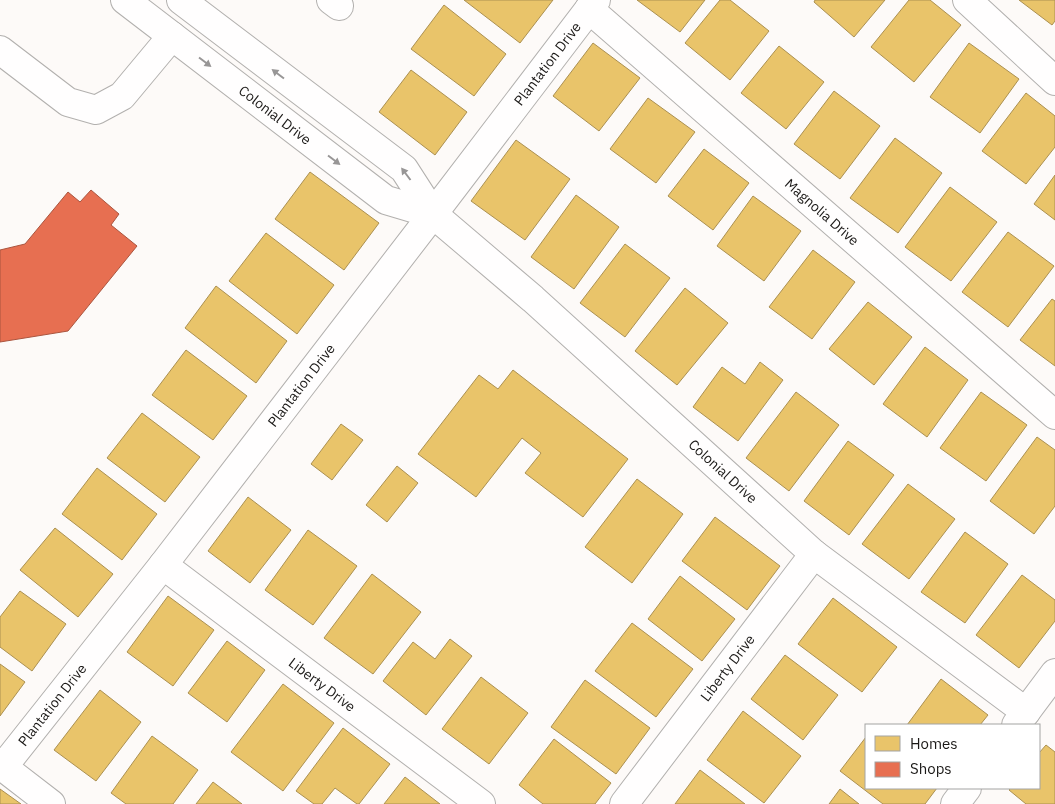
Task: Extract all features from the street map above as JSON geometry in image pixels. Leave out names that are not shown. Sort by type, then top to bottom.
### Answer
[{"type":"street","name":"Colonial Drive","points":[[125,0],[386,200],[433,214]]},
{"type":"street","points":[[967,0],[1055,81]]},
{"type":"street","name":"Colonial Drive","points":[[189,2],[404,169],[433,214],[533,299],[814,554],[1021,719]]},
{"type":"street","name":"Plantation Drive","points":[[51,804],[3,767],[163,565],[593,4]]},
{"type":"street","name":"Magnolia Drive","points":[[593,4],[1055,415]]},
{"type":"street","points":[[0,50],[68,102],[96,110],[122,96],[172,36]]},
{"type":"street","name":"Liberty Drive","points":[[624,804],[814,554]]},
{"type":"street","name":"Liberty Drive","points":[[163,565],[481,804]]},
{"type":"street","points":[[1021,719],[1055,673]]},
{"type":"street","points":[[955,804],[966,789]]},
{"type":"building: Homes","points":[[464,0],[553,0],[520,43]]},
{"type":"building: Homes","points":[[637,0],[705,0],[680,32]]},
{"type":"building: Homes","points":[[720,0],[730,0],[769,31],[730,80],[685,43]]},
{"type":"building: Homes","points":[[815,0],[885,0],[854,37],[814,2]]},
{"type":"building: Homes","points":[[909,0],[930,0],[961,25],[914,82],[871,47]]},
{"type":"building: Homes","points":[[1019,0],[1055,0],[1055,21],[1052,25]]},
{"type":"building: Homes","points":[[444,5],[506,54],[474,96],[411,49]]},
{"type":"building: Homes","points":[[593,43],[640,78],[599,131],[553,96]]},
{"type":"building: Homes","points":[[969,43],[1019,79],[980,133],[930,97]]},
{"type":"building: Homes","points":[[779,46],[824,82],[786,129],[741,93]]},
{"type":"building: Homes","points":[[411,70],[467,112],[435,155],[379,112]]},
{"type":"building: Homes","points":[[834,91],[880,126],[840,179],[794,144]]},
{"type":"building: Homes","points":[[1026,93],[1055,116],[1055,147],[1026,184],[982,151]]},
{"type":"building: Homes","points":[[648,98],[695,132],[656,183],[610,149]]},
{"type":"building: Homes","points":[[895,138],[942,173],[898,233],[850,198]]},
{"type":"building: Homes","points":[[516,140],[570,179],[525,240],[471,201]]},
{"type":"building: Homes","points":[[704,149],[749,183],[713,230],[668,196]]},
{"type":"building: Homes","points":[[310,172],[379,223],[344,270],[275,219]]},
{"type":"building: Homes","points":[[1055,175],[1055,220],[1034,204]]},
{"type":"building: Homes","points":[[950,187],[997,222],[951,281],[905,247]]},
{"type":"building: Homes","points":[[576,195],[619,227],[574,289],[531,257]]},
{"type":"building: Homes","points":[[753,196],[801,231],[764,281],[717,246]]},
{"type":"building: Homes","points":[[1008,232],[1054,266],[1008,327],[962,292]]},
{"type":"building: Homes","points":[[266,233],[334,285],[297,334],[229,281]]},
{"type":"building: Homes","points":[[625,244],[670,278],[625,337],[580,303]]},
{"type":"building: Homes","points":[[813,250],[855,282],[812,339],[769,307]]},
{"type":"building: Homes","points":[[216,286],[287,341],[256,383],[185,328]]},
{"type":"building: Homes","points":[[685,288],[728,323],[677,385],[635,351]]},
{"type":"building: Homes","points":[[1052,299],[1055,301],[1055,366],[1020,340]]},
{"type":"building: Homes","points":[[868,302],[912,337],[874,385],[829,349]]},
{"type":"building: Homes","points":[[925,347],[968,380],[927,437],[883,404]]},
{"type":"building: Homes","points":[[186,350],[247,396],[213,440],[152,395]]},
{"type":"building: Homes","points":[[760,362],[783,380],[738,441],[693,407],[722,367],[745,384]]},
{"type":"building: Homes","points":[[513,370],[628,459],[583,517],[525,473],[541,453],[522,438],[476,497],[418,454],[479,375],[498,389]]},
{"type":"building: Homes","points":[[796,392],[839,425],[789,491],[746,458]]},
{"type":"building: Homes","points":[[981,392],[1027,425],[986,481],[940,448]]},
{"type":"building: Homes","points":[[142,413],[200,457],[165,502],[107,458]]},
{"type":"building: Homes","points":[[341,424],[363,440],[332,480],[311,464]]},
{"type":"building: Homes","points":[[1037,437],[1055,450],[1055,506],[1034,534],[990,501]]},
{"type":"building: Homes","points":[[848,441],[894,475],[849,535],[804,501]]},
{"type":"building: Homes","points":[[397,466],[418,483],[387,522],[366,505]]},
{"type":"building: Homes","points":[[97,468],[157,514],[122,560],[62,514]]},
{"type":"building: Homes","points":[[637,479],[683,514],[632,583],[585,547]]},
{"type":"building: Homes","points":[[908,484],[955,519],[909,579],[862,544]]},
{"type":"building: Homes","points":[[248,497],[291,530],[250,583],[208,551]]},
{"type":"building: Homes","points":[[715,517],[780,566],[747,610],[682,561]]},
{"type":"building: Homes","points":[[55,528],[113,574],[78,617],[20,570]]},
{"type":"building: Homes","points":[[308,530],[357,566],[313,625],[265,590]]},
{"type":"building: Homes","points":[[965,532],[1008,564],[965,623],[921,592]]},
{"type":"building: Homes","points":[[372,574],[421,612],[373,674],[324,638]]},
{"type":"building: Homes","points":[[1022,575],[1055,600],[1055,621],[1019,668],[976,635]]},
{"type":"building: Homes","points":[[680,576],[735,619],[702,661],[648,619]]},
{"type":"building: Homes","points":[[20,591],[66,624],[32,671],[0,647],[0,617]]},
{"type":"building: Homes","points":[[168,596],[214,630],[173,686],[127,652]]},
{"type":"building: Homes","points":[[833,598],[897,647],[862,692],[798,644]]},
{"type":"building: Homes","points":[[632,623],[693,669],[656,717],[595,671]]},
{"type":"building: Homes","points":[[450,639],[472,656],[426,715],[383,681],[413,642],[435,659]]},
{"type":"building: Homes","points":[[227,641],[265,670],[227,722],[188,693]]},
{"type":"building: Homes","points":[[785,655],[838,695],[803,740],[751,699]]},
{"type":"building: Homes","points":[[0,664],[25,682],[0,716]]},
{"type":"building: Homes","points":[[481,677],[528,713],[489,764],[442,729]]},
{"type":"building: Homes","points":[[941,679],[988,715],[981,724],[908,724]]},
{"type":"building: Homes","points":[[585,680],[650,728],[616,774],[551,727]]},
{"type":"building: Homes","points":[[283,684],[334,723],[283,791],[231,752]]},
{"type":"building: Homes","points":[[100,690],[141,722],[96,781],[54,750]]},
{"type":"building: Homes","points":[[743,711],[801,756],[764,803],[707,760]]},
{"type":"building: Homes","points":[[343,728],[390,764],[359,804],[335,788],[322,804],[314,804],[296,791]]},
{"type":"building: Homes","points":[[152,736],[198,770],[173,804],[126,804],[111,793]]},
{"type":"building: Homes","points":[[865,738],[865,789],[936,789],[925,804],[883,804],[840,771]]},
{"type":"building: Homes","points":[[554,739],[611,783],[595,804],[543,804],[519,785]]},
{"type":"building: Homes","points":[[1046,745],[1055,752],[1055,804],[1026,804],[1009,790],[1040,789],[1040,752]]},
{"type":"building: Homes","points":[[700,770],[745,804],[675,804]]},
{"type":"building: Homes","points":[[405,777],[440,804],[384,804]]},
{"type":"building: Homes","points":[[213,782],[242,804],[196,804]]},
{"type":"building: Homes","points":[[0,789],[21,804],[0,804]]},
{"type":"building: Homes","points":[[840,789],[859,804],[829,804]]},
{"type":"building: Shops","points":[[91,190],[119,214],[111,225],[137,246],[68,331],[0,342],[0,250],[25,244],[68,192],[80,202]]}]
